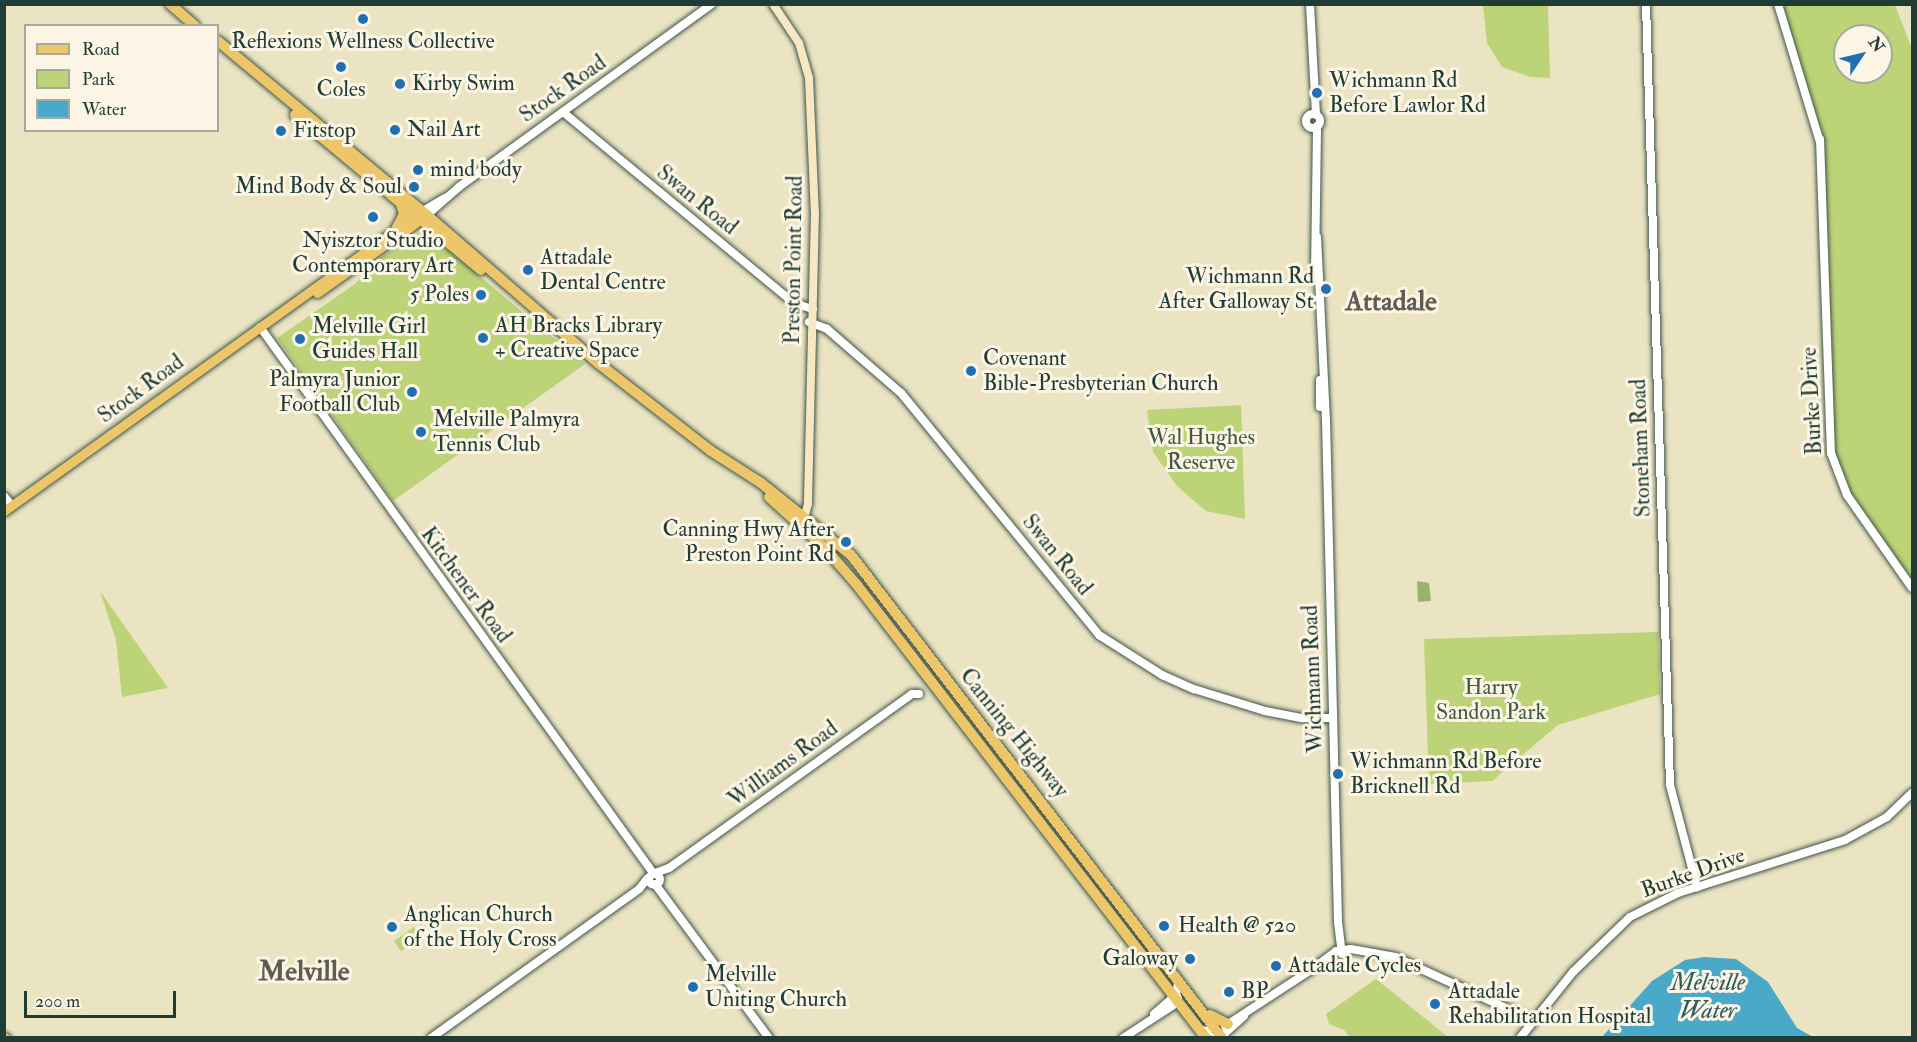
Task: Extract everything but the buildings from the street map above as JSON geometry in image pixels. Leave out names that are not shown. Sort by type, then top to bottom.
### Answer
[{"type":"highway","points":[[170,4],[193,24]]},
{"type":"highway","name":"Canning Highway","points":[[219,42],[421,215],[671,422],[842,546],[1175,972],[1220,1036]]},
{"type":"highway","name":"Canning Highway","points":[[219,49],[401,204],[421,215]]},
{"type":"highway","points":[[396,229],[404,214],[401,204]]},
{"type":"highway","name":"Canning Highway","points":[[801,518],[1203,1034]]},
{"type":"highway","points":[[832,555],[842,546]]},
{"type":"highway","points":[[1205,1012],[1228,1024]]},
{"type":"main road","name":"Preston Point Road","points":[[766,4],[796,45],[805,75],[811,213],[810,323],[801,518]]},
{"type":"main road","name":"Preston Point Road","points":[[773,4],[799,43],[809,72],[815,213],[810,308]]},
{"type":"main road","name":"Stock Road","points":[[8,508],[396,229],[421,215]]},
{"type":"main road","name":"Stock Road","points":[[301,299],[318,292],[421,215]]},
{"type":"street","name":"Stock Road","points":[[421,215],[712,4]]},
{"type":"street","name":"Stock Road","points":[[703,12],[718,4]]},
{"type":"street","points":[[1310,4],[1314,127]]},
{"type":"street","name":"Stoneham Road","points":[[1646,4],[1670,785],[1696,887]]},
{"type":"street","name":"Burke Drive","points":[[1778,4],[1820,139],[1831,453],[1847,495],[1912,588]]},
{"type":"street","name":"Swan Road","points":[[562,112],[794,303],[810,308]]},
{"type":"street","points":[[1313,115],[1306,122],[1314,127]]},
{"type":"street","name":"Wichmann Road","points":[[1314,127],[1317,237],[1320,249],[1340,953]]},
{"type":"street","name":"Swan Road","points":[[810,323],[827,329],[901,393],[1099,635],[1162,675],[1194,689],[1265,711],[1302,718],[1333,718]]},
{"type":"street","name":"Kitchener Road","points":[[260,327],[769,1038]]},
{"type":"street","points":[[4,496],[8,508]]},
{"type":"street","name":"Williams Road","points":[[654,879],[912,694],[919,694]]},
{"type":"street","name":"Burke Drive","points":[[1520,1038],[1532,1020],[1603,940],[1630,916],[1696,887],[1845,840],[1887,817],[1912,793]]},
{"type":"street","points":[[431,1038],[654,879]]},
{"type":"street","points":[[1203,1034],[1220,1036],[1244,1016],[1314,967],[1340,953],[1358,951],[1408,961],[1477,998],[1532,1020]]},
{"type":"street","points":[[1123,1038],[1153,1016],[1175,1004],[1175,972]]},
{"type":"street","points":[[1176,999],[1197,1002]]},
{"type":"street","name":"Kitchener Road","points":[[747,1008],[765,1038]]},
{"type":"street","points":[[1220,1036],[1228,1024],[1244,1016]]},
{"type":"green space","points":[[1483,5],[1548,5],[1550,78],[1530,77],[1502,67],[1487,43]]},
{"type":"green space","points":[[1780,5],[1895,5],[1912,49],[1912,581],[1845,484],[1833,447],[1822,132]]},
{"type":"green space","points":[[424,230],[585,364],[393,501],[277,338],[355,284],[381,257]]},
{"type":"green space","name":"Wal Hughes Reserve","points":[[1241,405],[1245,519],[1206,511],[1177,486],[1153,452],[1147,410]]},
{"type":"green space","points":[[1417,581],[1429,583],[1431,601],[1418,602]]},
{"type":"green space","points":[[100,591],[168,688],[122,697],[116,640]]},
{"type":"green space","name":"Harry Sandon Park","points":[[1658,632],[1660,694],[1558,725],[1492,781],[1429,784],[1424,639]]},
{"type":"green space","points":[[414,927],[421,937],[401,951],[394,941]]},
{"type":"green space","points":[[1376,979],[1447,1036],[1349,1037],[1344,1030],[1329,1024],[1326,1014]]},
{"type":"water","name":"Melville Water","points":[[1704,957],[1736,959],[1768,982],[1797,1028],[1813,1037],[1602,1037],[1652,981],[1685,960]]},
{"type":"place","name":"Reflexions Wellness Collective","points":[[363,19]]},
{"type":"place","name":"Coles","points":[[341,67]]},
{"type":"place","name":"Kirby Swim","points":[[400,84]]},
{"type":"place","name":"Wichmann Rd Before Lawlor Rd","points":[[1317,93]]},
{"type":"place","name":"Nail Art","points":[[395,130]]},
{"type":"place","name":"Fitstop","points":[[281,131]]},
{"type":"place","name":"mind body","points":[[418,170]]},
{"type":"place","name":"Mind Body & Soul","points":[[414,187]]},
{"type":"place","name":"Nyisztor Studio Contemporary Art","points":[[373,217]]},
{"type":"place","name":"Attadale Dental Centre","points":[[528,270]]},
{"type":"place","name":"Wichmann Rd After Galloway St","points":[[1326,289]]},
{"type":"place","name":"5 Poles","points":[[481,295]]},
{"type":"place","name":"AH Bracks Library + Creative Space","points":[[483,338]]},
{"type":"place","name":"Melville Girl Guides Hall","points":[[300,339]]},
{"type":"place","name":"Covenant Bible-Presbyterian Church","points":[[971,371]]},
{"type":"place","name":"Palmyra Junior Football Club","points":[[412,392]]},
{"type":"place","name":"Melville Palmyra Tennis Club","points":[[421,432]]},
{"type":"place","name":"Canning Hwy After Preston Point Rd","points":[[846,542]]},
{"type":"place","name":"Wichmann Rd Before Bricknell Rd","points":[[1338,774]]},
{"type":"place","name":"Health @ 520","points":[[1164,926]]},
{"type":"place","name":"Anglican Church of the Holy Cross","points":[[392,927]]},
{"type":"place","name":"Galoway","points":[[1190,959]]},
{"type":"place","name":"Attadale Cycles","points":[[1276,966]]},
{"type":"place","name":"Melville Uniting Church","points":[[693,987]]},
{"type":"place","name":"BP","points":[[1229,992]]},
{"type":"place","name":"Attadale Rehabilitation Hospital","points":[[1435,1004]]},
{"type":"district","name":"Attadale","points":[[1391,302]]},
{"type":"district","name":"Melville","points":[[304,972]]}]
